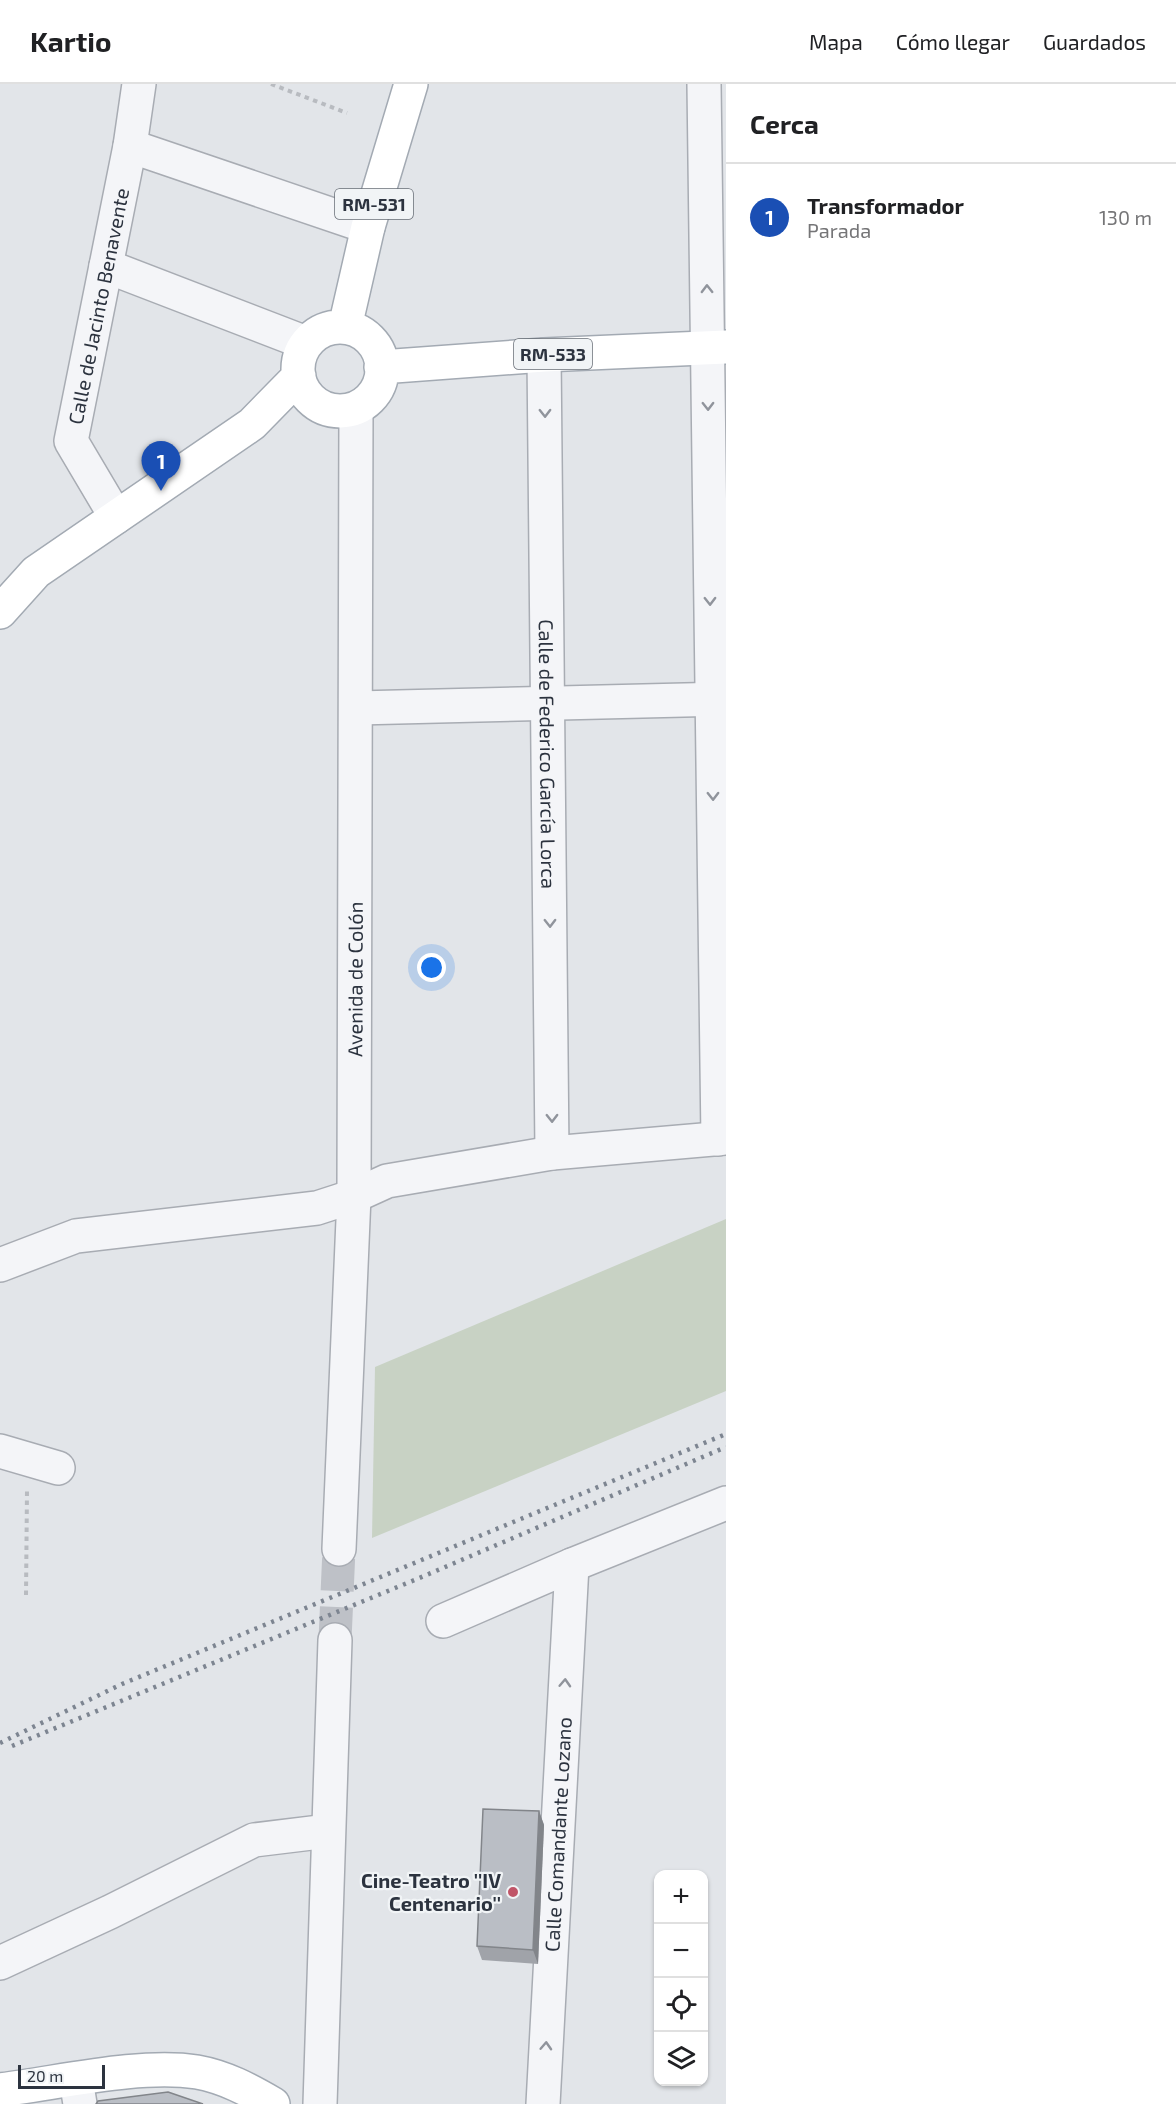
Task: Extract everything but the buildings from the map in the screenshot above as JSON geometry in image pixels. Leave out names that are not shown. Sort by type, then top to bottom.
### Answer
[{"type":"main road","name":"RM-531","points":[[345,327],[368,228],[411,84]]},
{"type":"main road","points":[[345,327],[363,334],[376,349],[381,367],[379,384],[370,399],[356,409],[338,412],[320,407],[306,394],[299,376],[299,359],[306,343],[317,333],[331,328],[345,327]]},
{"type":"main road","name":"RM-533","points":[[381,367],[544,355],[717,347]]},
{"type":"main road","points":[[0,612],[36,572],[252,424],[299,376]]},
{"type":"main road","points":[[0,2090],[78,2092],[146,2071],[172,2070],[197,2072],[226,2080],[273,2104]]},
{"type":"street","name":"Calle de Jacinto Benavente","points":[[116,518],[71,441],[130,146],[139,84]]},
{"type":"street","points":[[0,1265],[76,1236],[317,1208],[354,1196],[387,1181],[552,1153],[722,1139],[717,347],[704,84]]},
{"type":"street","points":[[130,146],[368,228]]},
{"type":"street","points":[[106,266],[306,343]]},
{"type":"street","name":"Calle de Federico García Lorca","points":[[544,355],[552,1153]]},
{"type":"street","name":"Avenida de Colón","points":[[339,1549],[354,1196],[356,409]]},
{"type":"street","points":[[357,708],[719,699]]},
{"type":"street","points":[[443,1621],[572,1565],[726,1503]]},
{"type":"street","name":"Calle Comandante Lozano","points":[[543,2104],[572,1565]]},
{"type":"street","points":[[320,2104],[335,1640]]},
{"type":"street","points":[[0,1963],[110,1912],[254,1840],[328,1831]]},
{"type":"path","points":[[272,84],[347,113]]},
{"type":"path","points":[[26,1595],[28,1460]]},
{"type":"green space","points":[[726,1219],[726,1391],[372,1538],[375,1367]]},
{"type":"tunnel","points":[[335,1640],[339,1549]]},
{"type":"railway","points":[[0,1743],[122,1684],[726,1434]]},
{"type":"railway","points":[[12,1746],[417,1579],[726,1447]]},
{"type":"place","name":"Transformador","points":[[161,491]]},
{"type":"place","name":"Cine-Teatro ''IV Centenario''","points":[[513,1892]]}]
